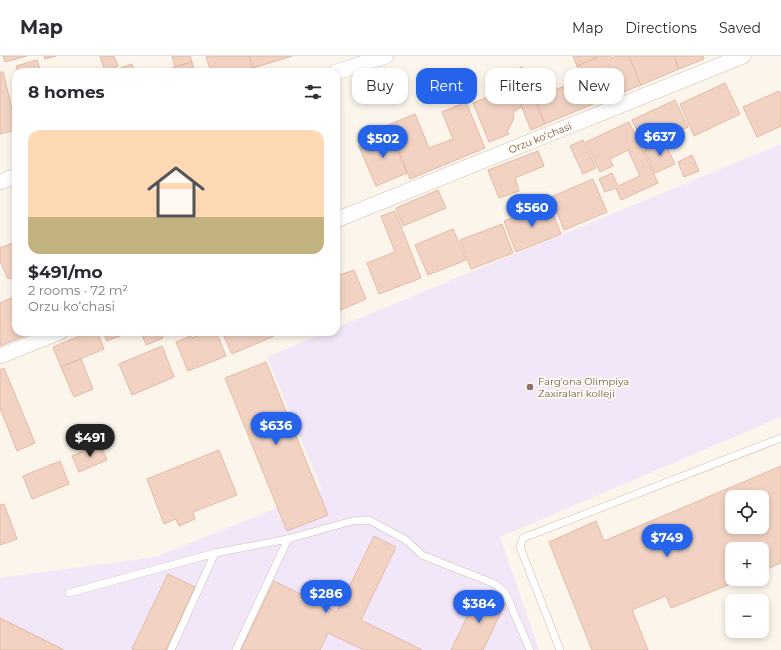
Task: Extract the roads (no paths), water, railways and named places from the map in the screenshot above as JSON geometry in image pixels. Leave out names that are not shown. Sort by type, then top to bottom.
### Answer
[{"type":"street","points":[[340,71],[386,56]]},
{"type":"street","name":"Orzu koʻchasi","points":[[340,218],[743,56]]},
{"type":"street","points":[[0,182],[12,178]]},
{"type":"street","points":[[0,356],[50,336]]},
{"type":"lane","points":[[560,650],[520,548],[523,538],[781,438]]},
{"type":"lane","points":[[69,593],[215,553],[288,539],[352,521],[369,520],[406,540],[422,555],[495,584],[505,592],[530,650]]},
{"type":"lane","points":[[236,650],[288,539]]},
{"type":"lane","points":[[171,650],[215,553]]},
{"type":"place","name":"Farg'ona Olimpiya Zaxiralari kolleji","points":[[530,387]]}]
